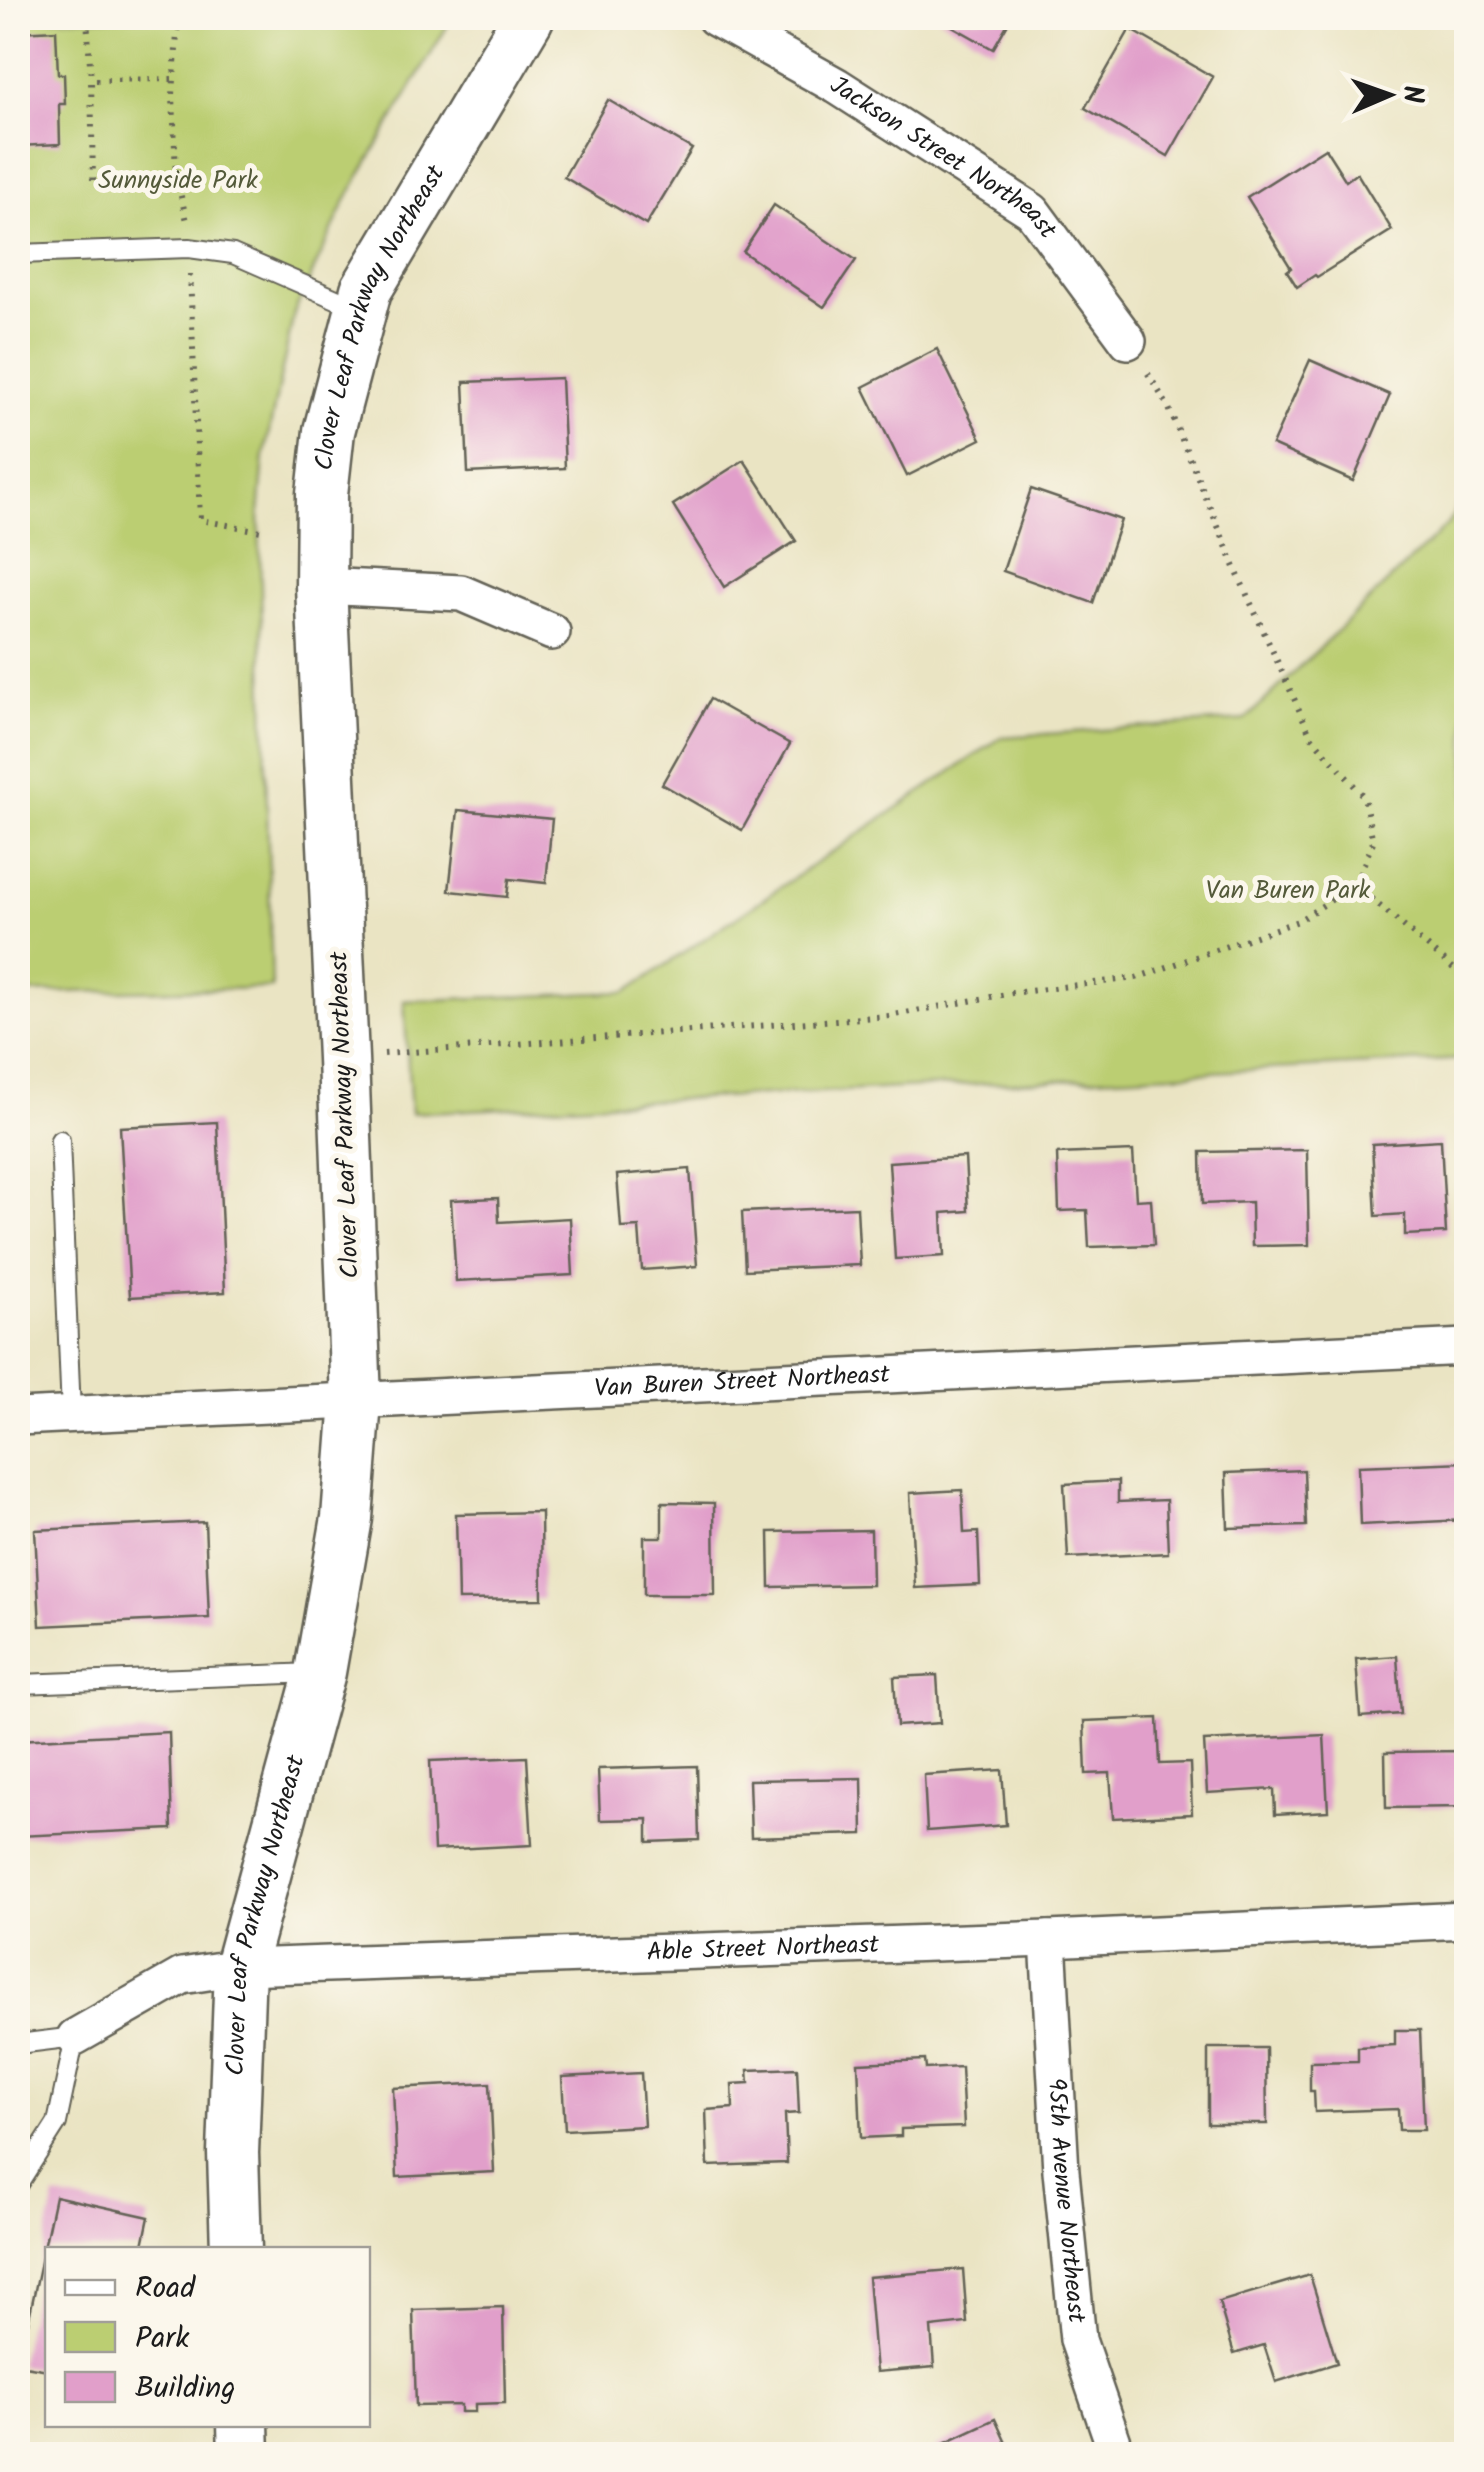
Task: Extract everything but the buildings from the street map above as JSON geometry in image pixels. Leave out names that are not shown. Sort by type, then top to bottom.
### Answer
[{"type":"street","name":"Clover Leaf Parkway Northeast","points":[[236,2247],[233,2153],[240,1968],[320,1672],[346,1518],[356,1401],[322,586],[322,494],[329,431],[366,290],[528,18]]},
{"type":"street","name":"Jackson Street Northeast","points":[[716,18],[837,86],[1032,212],[1128,341]]},
{"type":"street","points":[[322,586],[461,593],[552,632]]},
{"type":"street","name":"Van Buren Street Northeast","points":[[18,1417],[1466,1347]]},
{"type":"street","name":"Able Street Northeast","points":[[75,2037],[182,1976],[240,1968],[1466,1920]]},
{"type":"street","name":"95th Avenue Northeast","points":[[1048,1939],[1060,2171],[1078,2340],[1117,2454]]},
{"type":"street","points":[[243,2427],[244,2454]]},
{"type":"lane","points":[[18,254],[189,248],[233,254],[359,310]]},
{"type":"lane","points":[[60,1140],[71,1414]]},
{"type":"lane","points":[[20,1684],[320,1672]]},
{"type":"lane","points":[[18,2044],[75,2037],[57,2123],[18,2184]]},
{"type":"path","points":[[87,18],[93,180]]},
{"type":"path","points":[[178,18],[174,79],[176,176],[187,220],[189,248],[200,520],[261,531]]},
{"type":"path","points":[[90,80],[174,79]]},
{"type":"path","points":[[343,1058],[889,1016],[1012,992],[1136,978],[1298,921],[1355,885],[1373,842],[1364,797],[1311,736],[1168,406],[1128,341]]},
{"type":"path","points":[[1355,885],[1466,980]]},
{"type":"green space","name":"Sunnyside Park","points":[[18,18],[452,18],[348,196],[294,313],[264,456],[259,515],[272,988],[18,993]]},
{"type":"green space","name":"Van Buren Park","points":[[1463,495],[1466,1059],[411,1113],[404,1001],[626,992],[1002,737],[1245,720],[1449,523]]}]
